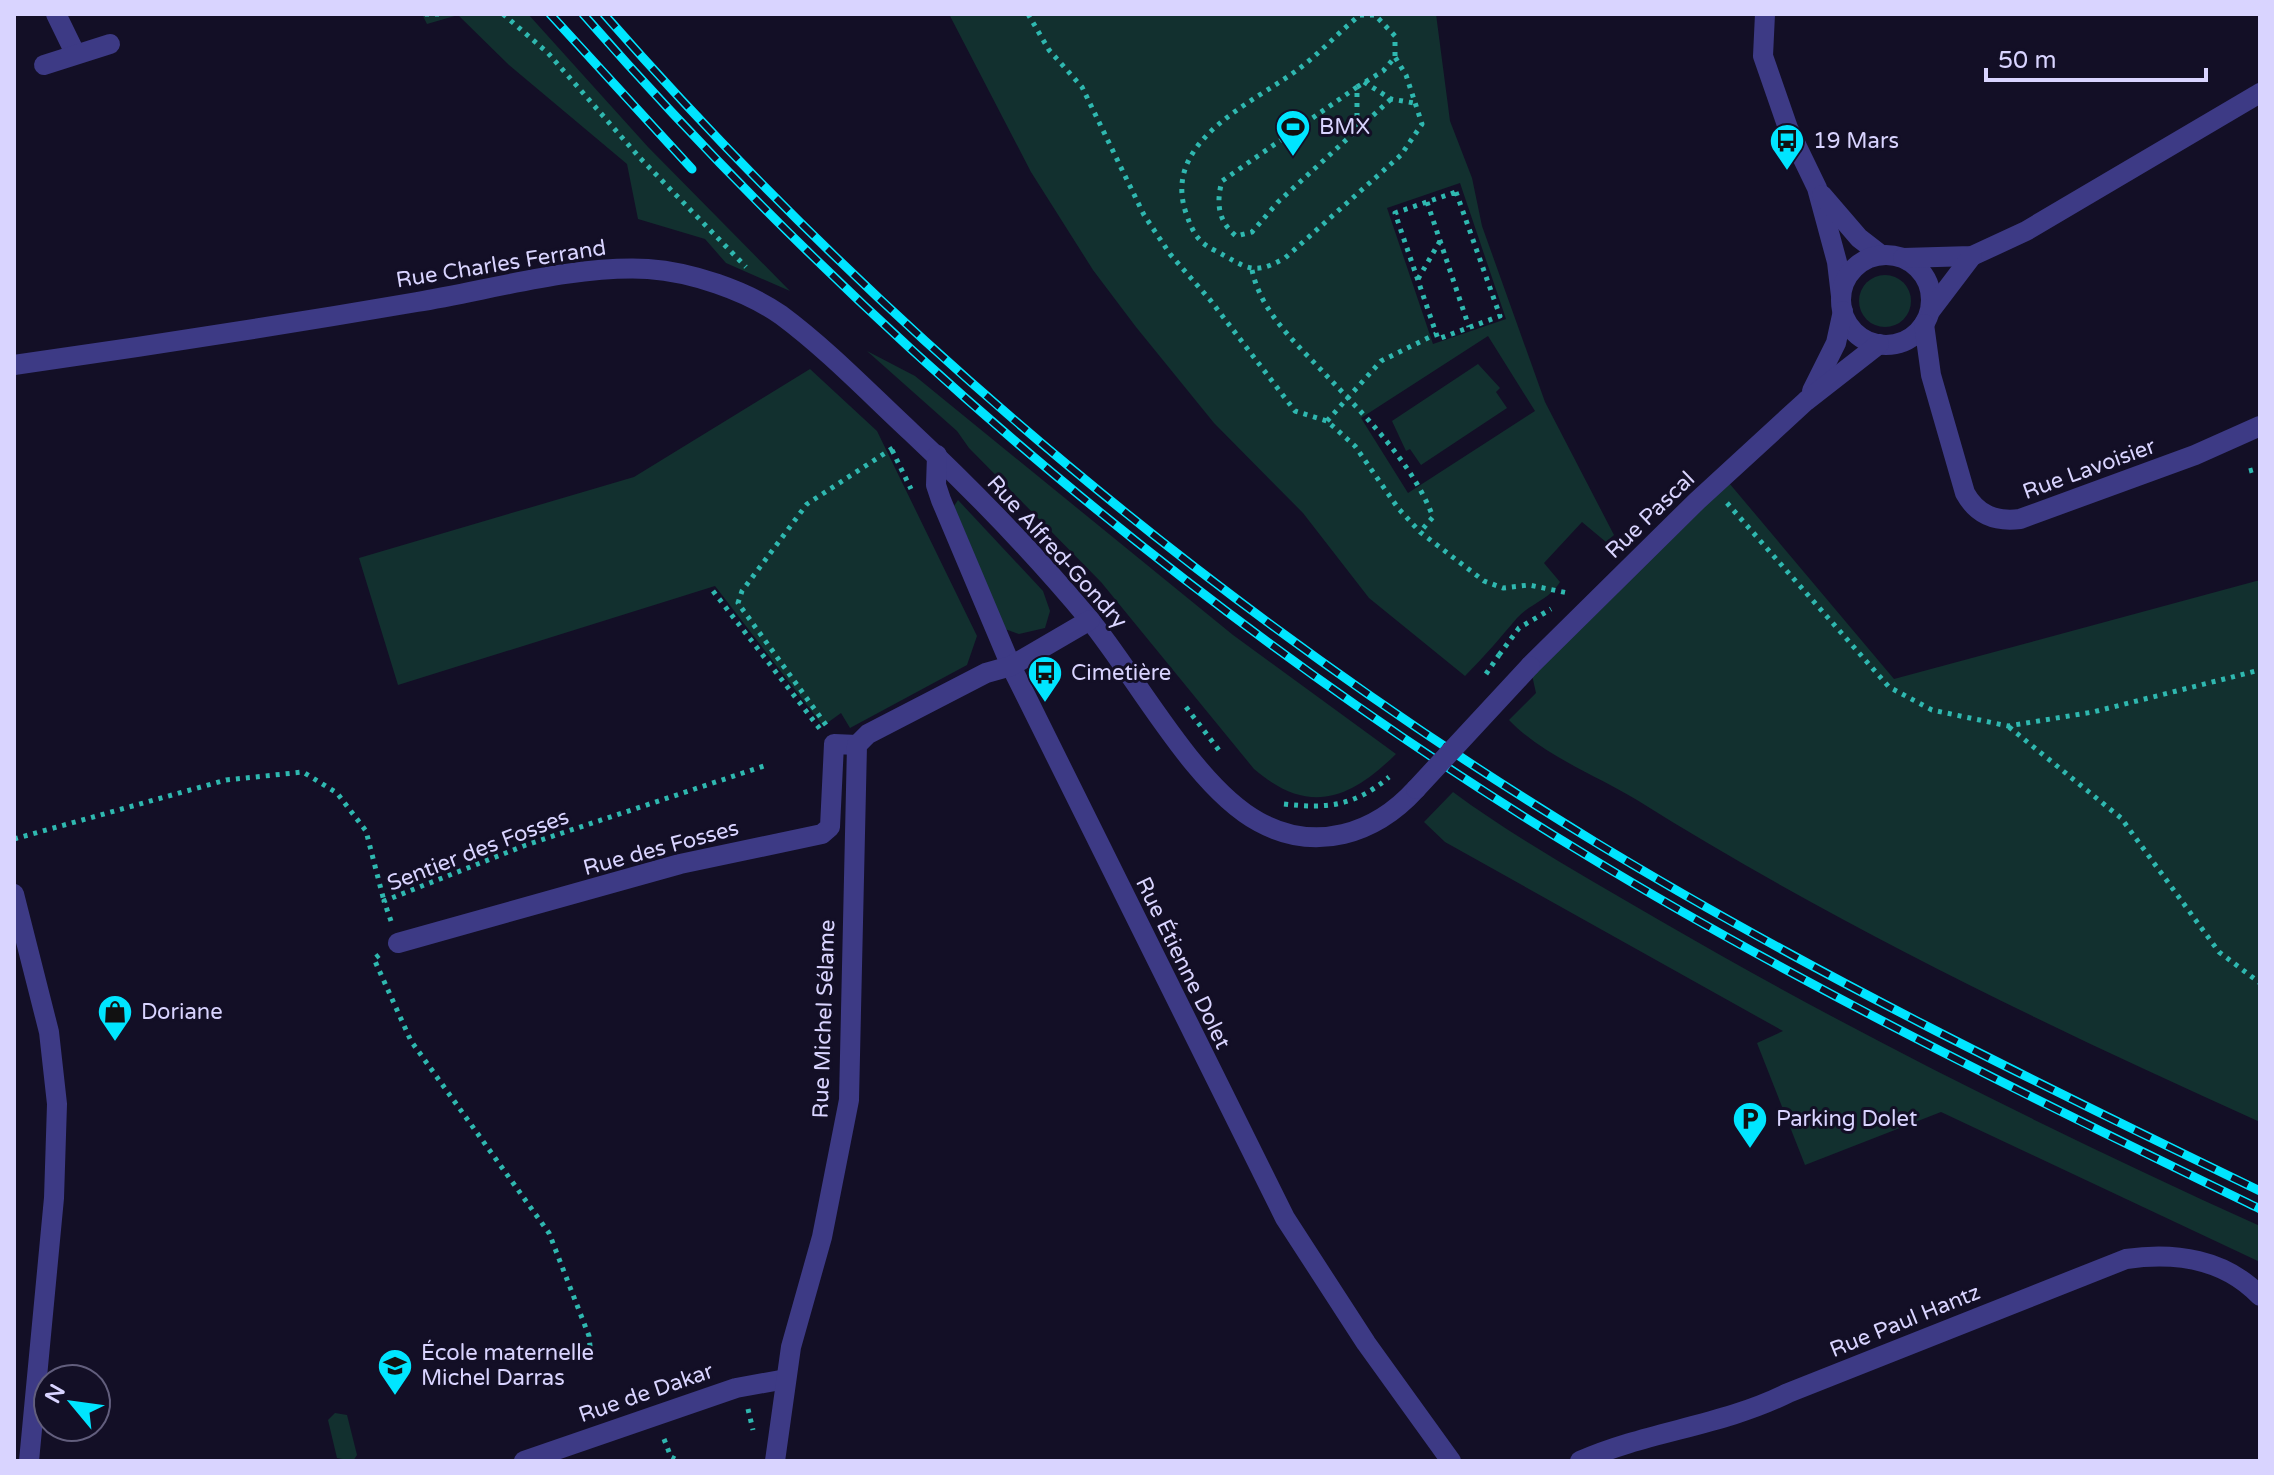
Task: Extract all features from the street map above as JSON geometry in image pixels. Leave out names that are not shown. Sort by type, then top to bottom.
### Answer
[{"type":"street","points":[[56,14],[75,53]]},
{"type":"street","points":[[1765,14],[1763,56],[1788,128],[1817,188],[1837,262],[1842,303],[1856,333],[1887,344],[1931,375]]},
{"type":"street","points":[[44,65],[110,44]]},
{"type":"street","points":[[1817,188],[1859,238],[1881,255],[1903,258],[1972,256],[2039,224],[2260,93]]},
{"type":"street","points":[[1842,303],[1854,269],[1881,255]]},
{"type":"street","points":[[1887,344],[1907,340],[1972,256]]},
{"type":"street","points":[[1903,258],[1927,281],[1931,291],[1926,319]]},
{"type":"street","name":"Rue Charles Ferrand","points":[[14,365],[271,327],[594,272],[655,270],[715,284],[778,314],[846,368],[937,455]]},
{"type":"street","name":"Rue Pascal","points":[[1806,401],[1836,343],[1842,303]]},
{"type":"street","name":"Rue Lavoisier","points":[[1926,319],[1931,375],[1965,493],[1984,514],[2001,520],[2020,519],[2098,492],[2260,426]]},
{"type":"street","name":"Rue Pascal","points":[[1530,666],[1806,401],[1887,344]]},
{"type":"street","name":"Rue Alfred-Gondry","points":[[937,455],[1090,620],[1205,775],[1257,821],[1293,835],[1347,835],[1374,825],[1397,809],[1530,666]]},
{"type":"street","name":"Rue Étienne Dolet","points":[[937,455],[936,485],[941,500],[1011,666],[1285,1218],[1366,1343],[1451,1461]]},
{"type":"street","points":[[857,745],[868,734],[986,673],[1011,666],[1090,620]]},
{"type":"street","name":"Rue des Fosses","points":[[398,943],[680,864],[822,834],[830,827],[834,744],[857,745]]},
{"type":"street","name":"Rue Michel Sélame","points":[[775,1461],[786,1379],[801,1306],[822,1237],[849,1100],[857,745]]},
{"type":"street","points":[[14,894],[49,1032],[57,1104],[54,1198],[29,1461]]},
{"type":"street","name":"Rue Paul Hantz","points":[[1580,1461],[1619,1444],[1750,1412],[1788,1393],[2126,1259],[2147,1256],[2216,1264],[2254,1289]]},
{"type":"street","name":"Rue de Dakar","points":[[524,1461],[736,1388],[786,1379]]},
{"type":"path","points":[[425,14],[441,14]]},
{"type":"path","points":[[503,14],[548,53],[640,158],[736,253],[754,278]]},
{"type":"path","points":[[1028,14],[1049,50],[1082,87],[1144,215],[1170,254],[1211,301],[1295,411],[1327,421],[1355,446],[1398,508],[1420,532],[1484,581],[1503,588],[1529,585],[1569,593],[1583,613]]},
{"type":"path","points":[[1360,15],[1375,15],[1395,36],[1395,57],[1406,75],[1414,103],[1422,124],[1401,155],[1285,258],[1264,270],[1252,270],[1201,244],[1183,202],[1182,174],[1195,149],[1237,110],[1299,69],[1360,15]]},
{"type":"path","points":[[1391,99],[1278,202],[1252,232],[1236,236],[1224,225],[1218,194],[1222,181],[1395,57]]},
{"type":"path","points":[[1364,82],[1391,99],[1414,103]]},
{"type":"path","points":[[1357,87],[1357,127]]},
{"type":"path","points":[[1456,192],[1500,316],[1438,339],[1417,280],[1395,213],[1456,192]]},
{"type":"path","points":[[1427,202],[1469,327]]},
{"type":"path","points":[[1417,280],[1440,241]]},
{"type":"path","points":[[1252,270],[1255,282],[1284,331],[1392,447],[1427,502],[1433,517],[1420,532]]},
{"type":"path","points":[[1327,421],[1381,361],[1436,334]]},
{"type":"path","points":[[713,591],[822,731],[831,731],[738,603],[742,591],[807,504],[892,450],[911,432]]},
{"type":"path","points":[[892,450],[916,501]]},
{"type":"path","points":[[2249,471],[2260,468]]},
{"type":"path","points":[[1725,501],[1889,687],[1932,710],[2008,726],[2093,712],[2260,670]]},
{"type":"path","points":[[2008,726],[2121,818],[2219,952],[2260,983]]},
{"type":"path","name":"Sentier des Fosses","points":[[398,943],[384,901],[526,845],[764,766]]},
{"type":"path","points":[[14,839],[226,780],[303,772],[337,793],[366,831],[384,901]]},
{"type":"path","points":[[398,943],[374,959],[411,1041],[549,1233],[589,1336],[591,1356]]},
{"type":"green space","points":[[422,14],[528,14],[648,147],[790,291],[726,263],[705,239],[638,219],[627,164],[509,65],[458,15],[427,24]]},
{"type":"green space","points":[[949,14],[1436,14],[1450,121],[1472,178],[1482,226],[1545,402],[1614,535],[1606,542],[1582,522],[1544,563],[1560,582],[1556,588],[1517,618],[1465,676],[1369,598],[1303,513],[1214,423],[1093,270],[1031,172]],"holes":[[[1460,183],[1506,319],[1433,344],[1387,208]],[[1488,336],[1535,411],[1408,493],[1361,418]]]},
{"type":"green space","points":[[1885,275],[1903,283],[1911,301],[1903,319],[1885,327],[1867,319],[1859,301],[1867,283]]},
{"type":"green space","points":[[867,351],[915,376],[1233,635],[1396,754],[1361,783],[1327,796],[1310,797],[1292,793],[1254,769],[1101,582],[969,448],[957,431]]},
{"type":"green space","points":[[1478,364],[1500,388],[1496,392],[1507,408],[1421,465],[1410,449],[1406,451],[1392,421]]},
{"type":"green space","points":[[810,369],[877,431],[977,636],[967,665],[850,728],[841,713],[823,726],[715,586],[398,685],[359,558],[634,477]]},
{"type":"green space","points":[[1724,477],[1894,679],[2260,580],[2260,1122],[2022,1011],[1865,932],[1553,754],[1509,720],[1536,693],[1530,666]]},
{"type":"green space","points":[[958,500],[1043,591],[1050,611],[1045,628],[1019,634],[1005,629],[954,506]]},
{"type":"green space","points":[[1453,792],[1554,859],[1732,962],[1880,1042],[2107,1155],[2260,1226],[2260,1262],[1941,1112],[1805,1165],[1757,1043],[1783,1031],[1445,842],[1424,822]]},
{"type":"green space","points":[[335,1413],[347,1415],[357,1455],[353,1461],[337,1458],[328,1420]]},
{"type":"railway","points":[[550,14],[692,169]]},
{"type":"railway","points":[[583,14],[693,135],[808,252],[928,365],[1052,473],[1180,576],[1312,674],[1448,767],[1668,904],[1835,996],[2260,1209]]},
{"type":"railway","points":[[604,14],[713,133],[827,248],[945,359],[1068,466],[1195,567],[1325,664],[1459,756],[1676,890],[1840,981],[2260,1191]]},
{"type":"place","name":"BMX","points":[[1293,158]]},
{"type":"place","name":"19 Mars","points":[[1787,172]]},
{"type":"place","name":"Cimetière","points":[[1045,704]]},
{"type":"place","name":"Doriane","points":[[115,1043]]},
{"type":"place","name":"Parking Dolet","points":[[1750,1150]]},
{"type":"place","name":"École maternelle Michel Darras","points":[[395,1397]]}]
